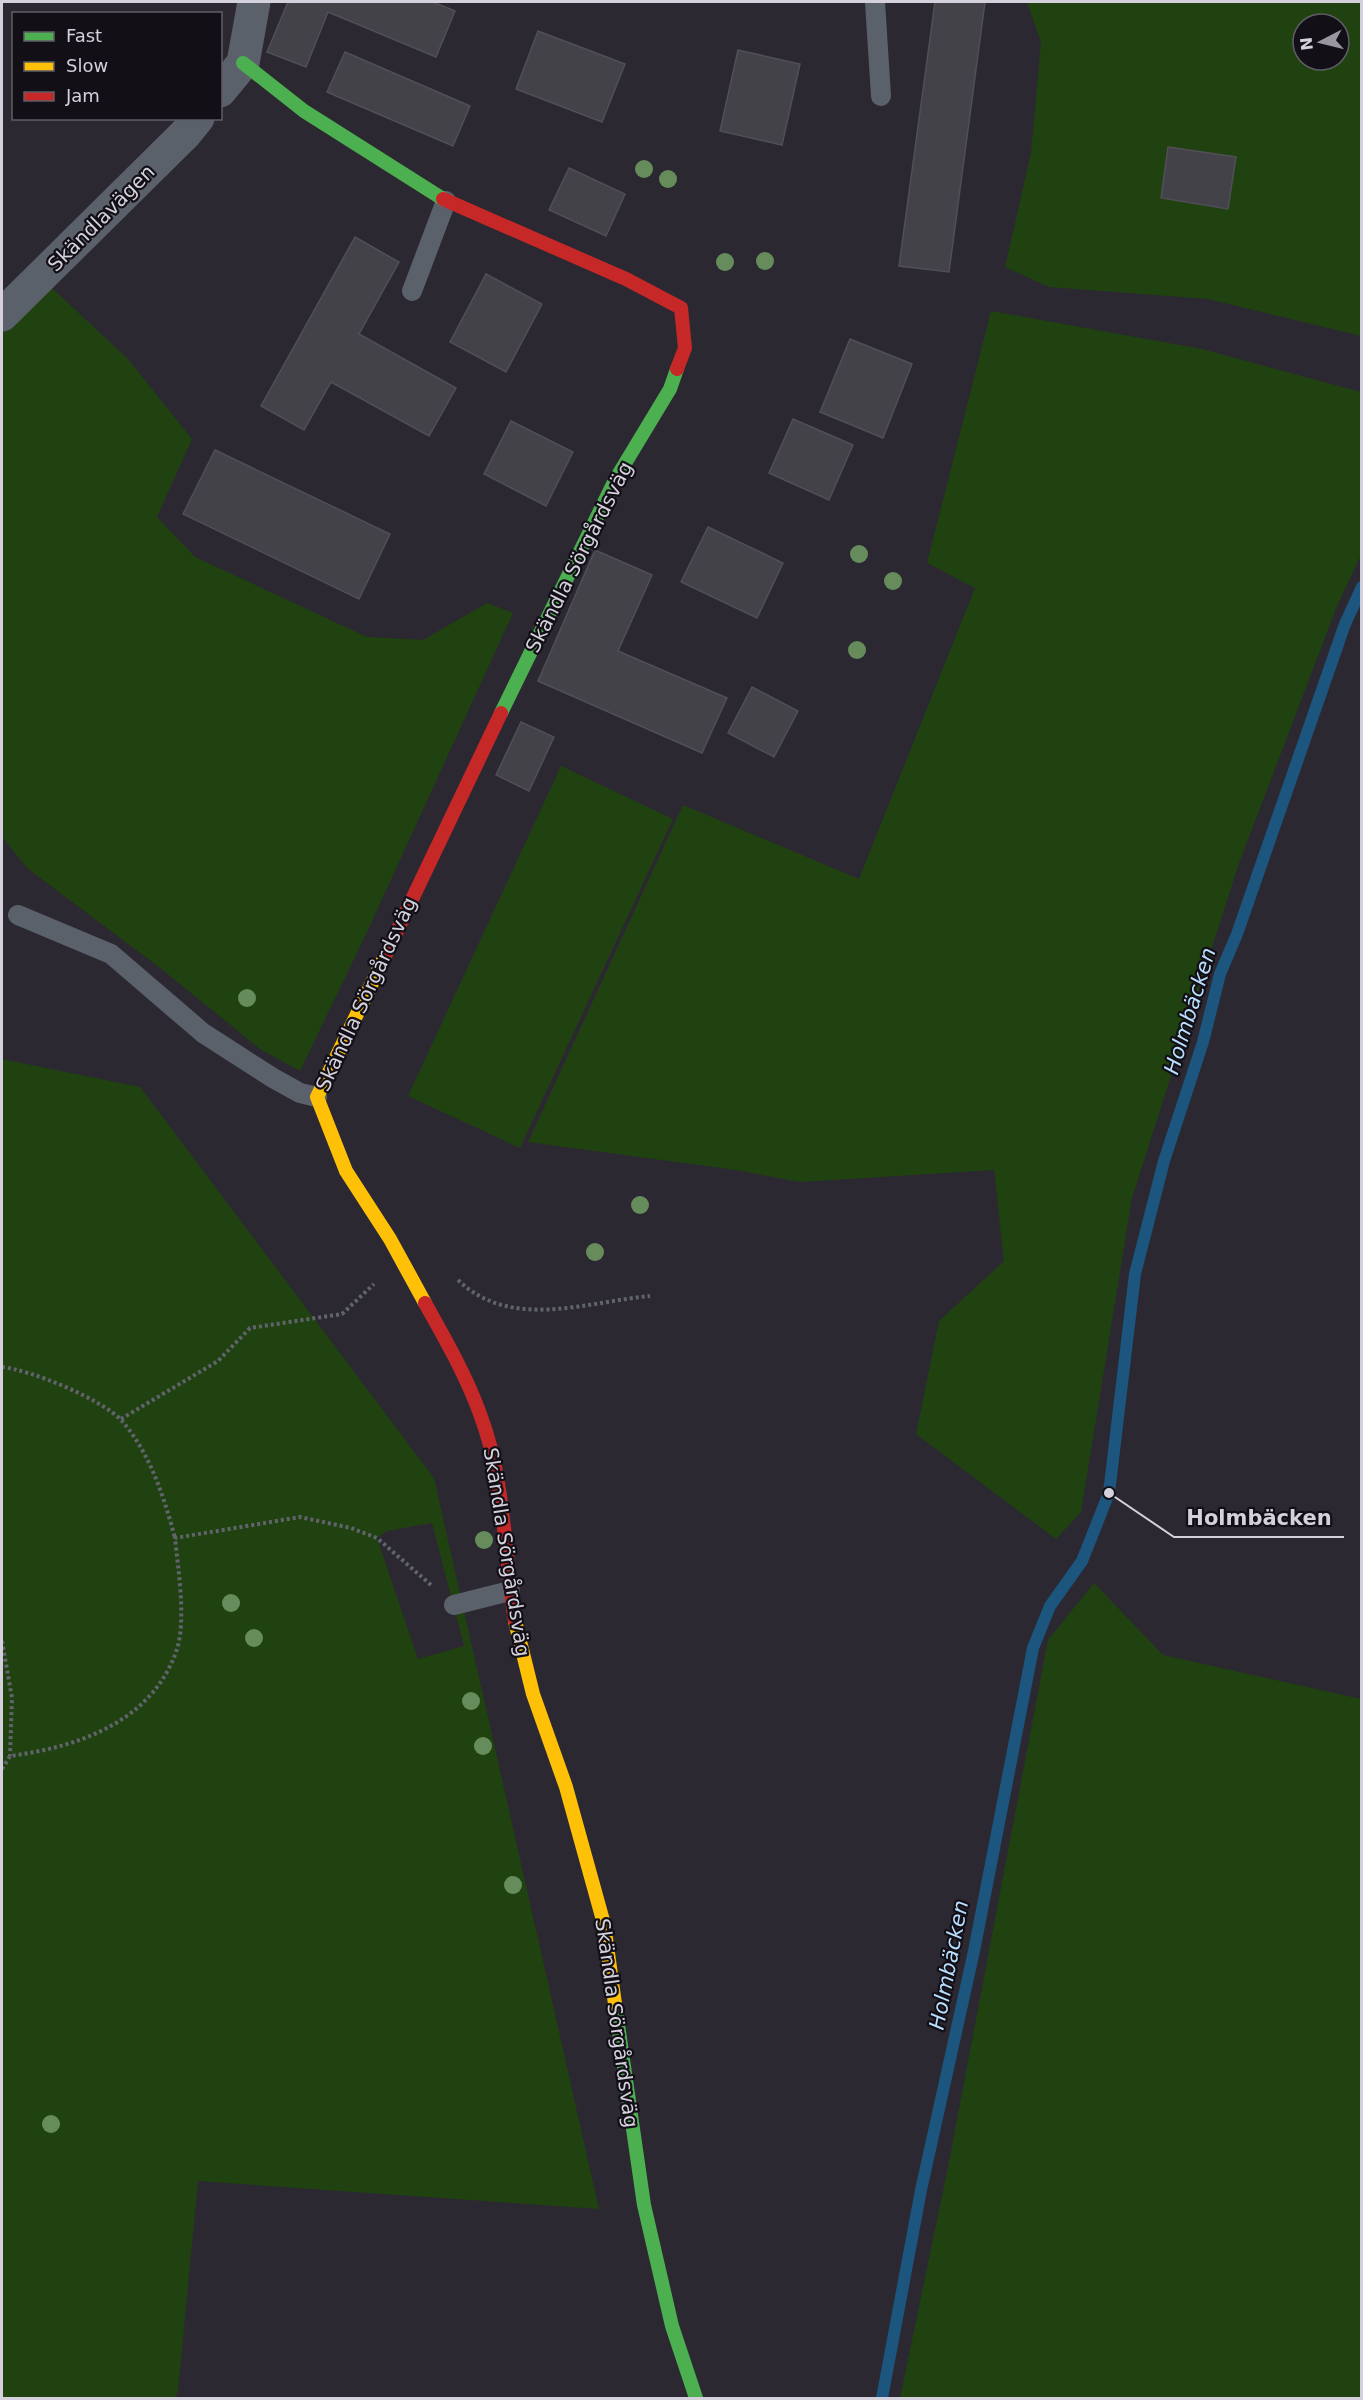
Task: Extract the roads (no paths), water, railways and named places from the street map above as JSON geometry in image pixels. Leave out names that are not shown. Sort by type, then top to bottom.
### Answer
[{"type":"street","points":[[222,89],[243,63],[254,2]]},
{"type":"street","name":"Skändla Sörgårdsväg","points":[[243,63],[304,111],[446,201],[626,279],[681,308],[685,348],[670,388],[615,480],[567,576],[317,1097],[325,1123],[346,1170],[453,1354],[482,1415],[499,1489],[510,1591],[519,1645],[533,1694],[566,1787],[604,1924],[644,2205],[672,2326],[696,2398]]},
{"type":"street","name":"Skändlavägen","points":[[2,315],[186,134],[196,120]]},
{"type":"lane","points":[[875,2],[881,96]]},
{"type":"lane","points":[[411,291],[446,201]]},
{"type":"lane","points":[[18,915],[111,954],[203,1033],[273,1078],[300,1093],[317,1097]]},
{"type":"lane","points":[[454,1605],[510,1591]]},
{"type":"waterway","name":"Holmbäcken","points":[[882,2398],[921,2190],[974,1951],[1033,1648],[1050,1606],[1082,1561],[1109,1493],[1135,1274],[1164,1161],[1203,1042],[1220,974],[1237,934],[1345,624],[1362,587]]},
{"type":"place","name":"Holmbäcken","points":[[1109,1493]]}]
